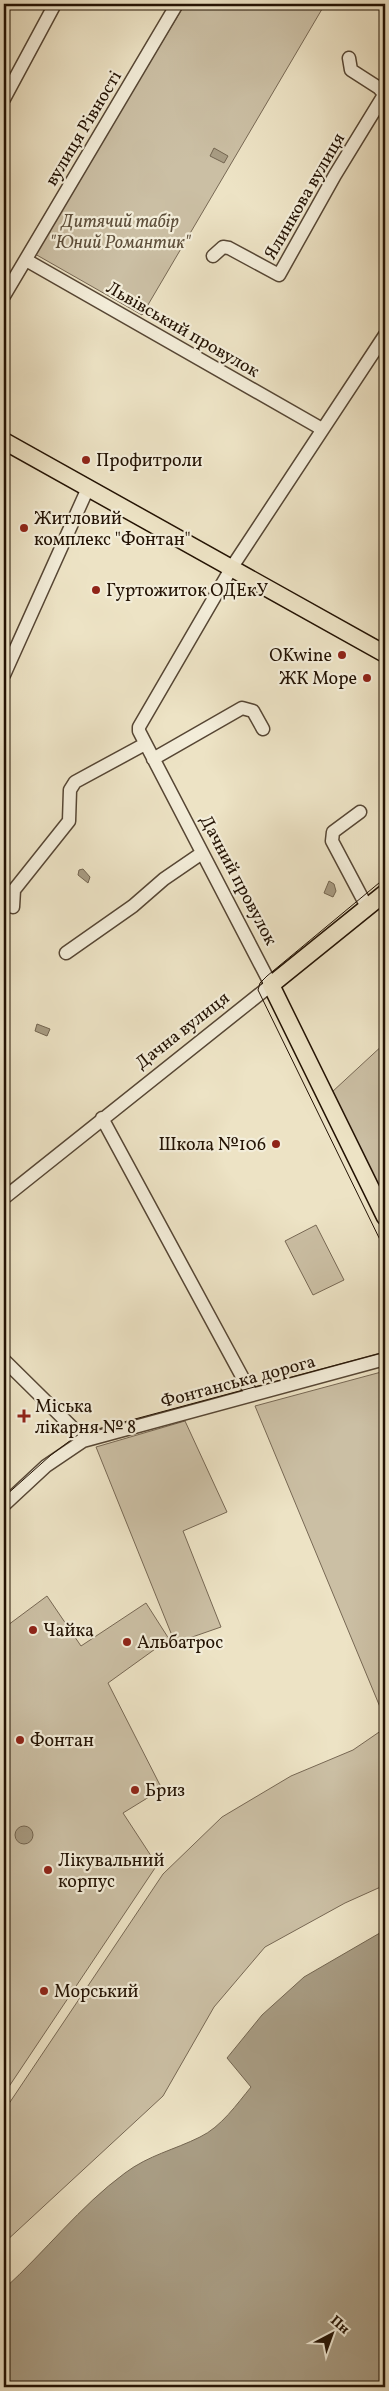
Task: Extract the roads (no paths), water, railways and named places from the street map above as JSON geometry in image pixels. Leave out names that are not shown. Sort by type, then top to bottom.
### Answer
[{"type":"main road","points":[[4,441],[385,654]]},
{"type":"main road","name":"Дачна вулиця","points":[[271,985],[385,893]]},
{"type":"main road","name":"Дачний провулок","points":[[271,985],[385,1218]]},
{"type":"street","points":[[4,99],[55,4]]},
{"type":"street","name":"вулиця Рівності","points":[[4,296],[177,4]]},
{"type":"street","points":[[349,58],[351,70],[379,88],[385,95]]},
{"type":"street","name":"Ялинкова вулиця","points":[[214,256],[223,247],[229,248],[279,275],[335,175],[385,95]]},
{"type":"street","name":"Львівський провулок","points":[[26,260],[322,429]]},
{"type":"street","points":[[232,567],[385,335]]},
{"type":"street","points":[[4,675],[88,488]]},
{"type":"street","name":"Дачний провулок","points":[[232,567],[140,724],[138,731],[271,985]]},
{"type":"street","points":[[153,759],[242,708],[253,711],[263,729]]},
{"type":"street","points":[[13,907],[14,890],[69,822],[70,790],[74,782],[146,744]]},
{"type":"street","points":[[360,812],[333,832],[332,841],[367,907]]},
{"type":"street","points":[[66,953],[133,906],[164,879],[202,853]]},
{"type":"street","name":"Дачна вулиця","points":[[4,1198],[271,985]]},
{"type":"street","points":[[102,1118],[252,1395]]},
{"type":"street","name":"Фонтанська дорога","points":[[4,1505],[46,1466],[83,1441],[385,1359]]},
{"type":"street","points":[[4,1360],[75,1430],[83,1441]]},
{"type":"tram line","points":[[385,878],[267,976],[260,983],[258,990],[385,1250]]},
{"type":"tram line","points":[[4,1497],[51,1455],[79,1434],[385,1352]]},
{"type":"place","name":"Профитроли","points":[[86,460]]},
{"type":"place","name":"Житловий комплекс \"Фонтан\"","points":[[24,528]]},
{"type":"place","name":"Гуртожиток ОДЕкУ","points":[[96,590]]},
{"type":"place","name":"OKwine","points":[[342,655]]},
{"type":"place","name":"ЖК Море","points":[[367,678]]},
{"type":"place","name":"Школа №106","points":[[276,1144]]},
{"type":"place","name":"Міська лікарня № 8","points":[[24,1416]]},
{"type":"place","name":"Чайка","points":[[33,1630]]},
{"type":"place","name":"Альбатрос","points":[[127,1642]]},
{"type":"place","name":"Фонтан","points":[[20,1740]]},
{"type":"place","name":"Бриз","points":[[135,1790]]},
{"type":"place","name":"Лікувальний корпус","points":[[48,1870]]},
{"type":"place","name":"Морський","points":[[44,1991]]},
{"type":"park label","name":"Дитячий табір \"Юний Романтик\"","points":[[120,231]]}]
